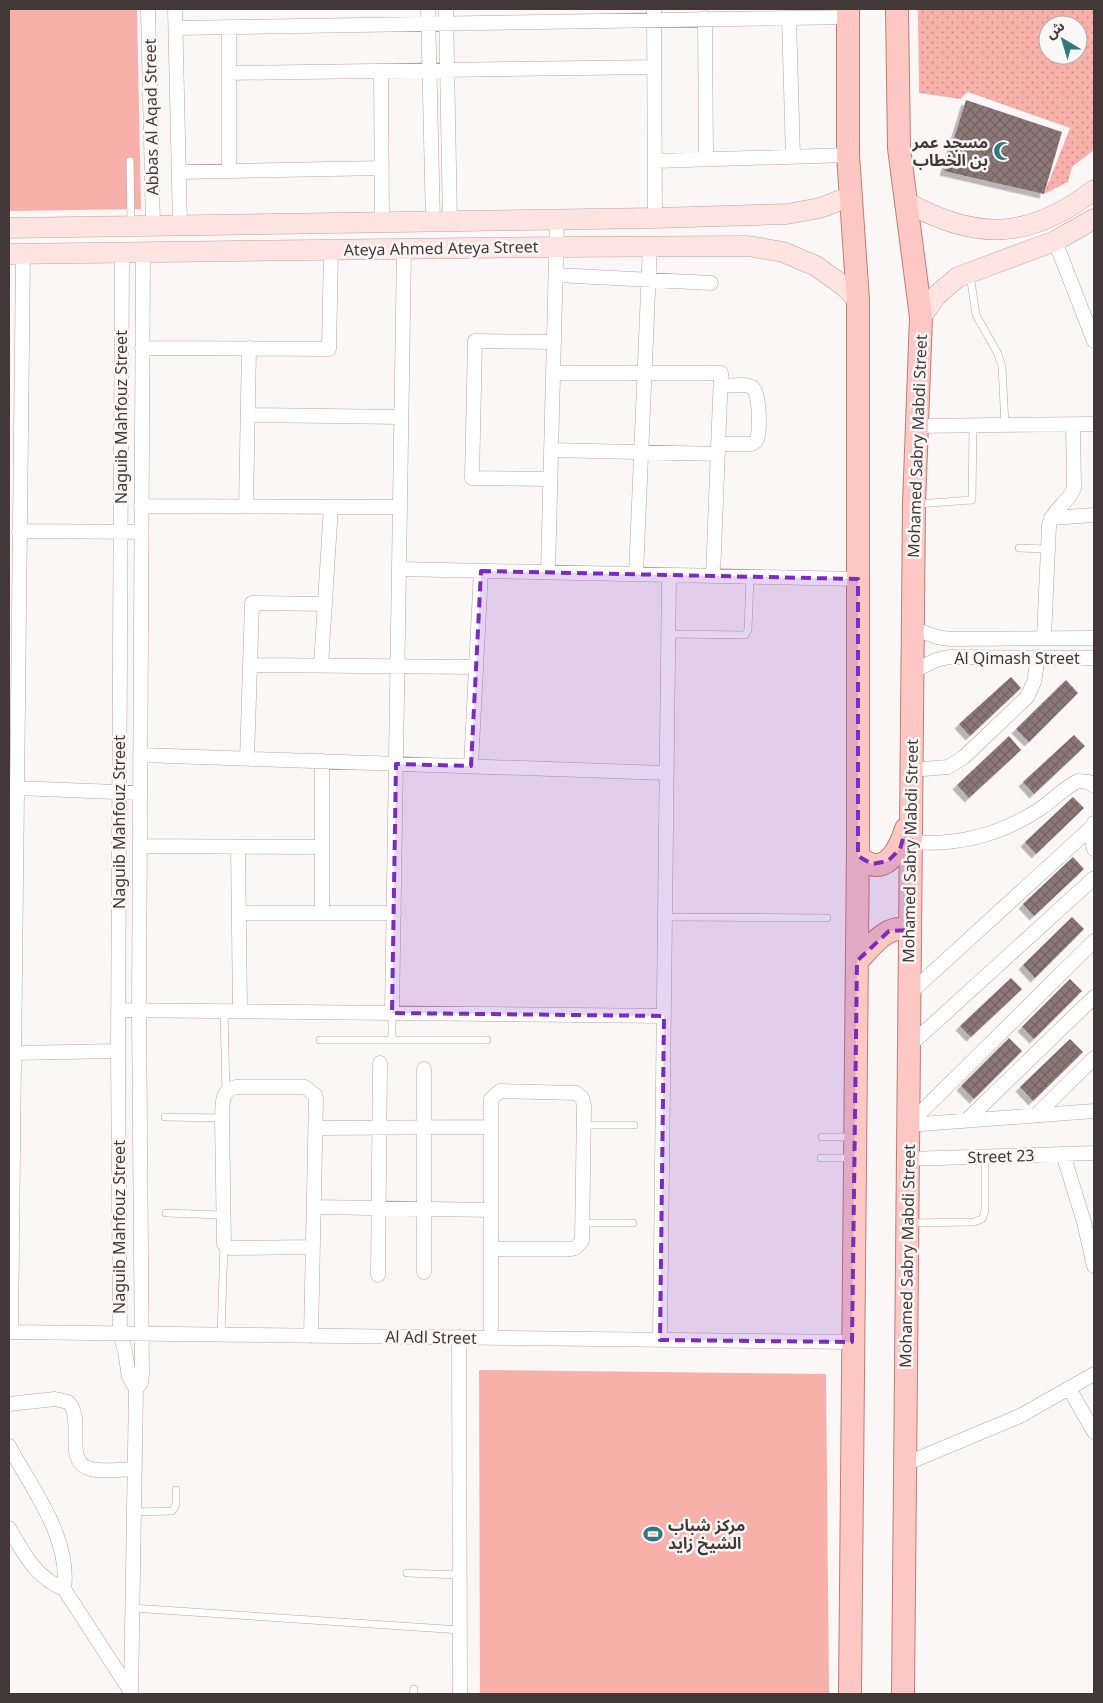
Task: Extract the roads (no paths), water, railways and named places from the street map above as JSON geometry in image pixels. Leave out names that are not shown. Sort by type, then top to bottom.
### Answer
[{"type":"main road","name":"Mohamed Sabry Mabdi Street","points":[[897,9],[899,148],[920,317],[915,426],[912,628],[905,1464],[901,1690]]},
{"type":"main road","points":[[848,13],[848,154],[858,300],[858,856],[852,1342],[851,1693]]},
{"type":"main road","points":[[858,856],[872,864],[888,862],[900,849],[911,812]]},
{"type":"main road","points":[[857,961],[889,931],[896,928],[909,930]]},
{"type":"street","name":"Abbas Al Aqad Street","points":[[148,9],[153,226]]},
{"type":"street","name":"Abbas Al Aqad Street","points":[[175,9],[180,225]]},
{"type":"street","points":[[428,9],[430,71],[441,221]]},
{"type":"street","points":[[176,28],[428,24],[447,16],[654,14],[705,18],[789,18],[848,13]]},
{"type":"street","points":[[654,14],[655,218]]},
{"type":"street","points":[[441,221],[448,71],[447,16]]},
{"type":"street","points":[[705,18],[706,160]]},
{"type":"street","points":[[789,18],[793,156]]},
{"type":"street","points":[[229,171],[230,27]]},
{"type":"street","points":[[229,73],[654,67]]},
{"type":"street","points":[[381,72],[382,222]]},
{"type":"street","points":[[655,161],[848,154]]},
{"type":"street","points":[[180,172],[382,168]]},
{"type":"street","points":[[906,202],[938,219],[960,226],[980,230],[997,230],[1050,219],[1094,190]]},
{"type":"street","name":"Ateya Ahmed Ateya Street","points":[[9,228],[655,218],[804,212],[851,196]]},
{"type":"street","points":[[920,317],[947,285],[970,271],[1055,242],[1094,219]]},
{"type":"street","points":[[548,572],[557,220]]},
{"type":"street","points":[[1055,242],[1094,341]]},
{"type":"street","name":"Ateya Ahmed Ateya Street","points":[[16,254],[556,246],[748,246],[783,252],[816,266],[845,287],[858,300]]},
{"type":"street","points":[[636,574],[650,246]]},
{"type":"street","points":[[392,1013],[404,249]]},
{"type":"street","points":[[142,348],[328,349],[331,250]]},
{"type":"street","name":"Naguib Mahfouz Street","points":[[122,252],[118,1010],[120,1334],[129,1377],[136,1389]]},
{"type":"street","name":"Naguib Mahfouz Street","points":[[131,1693],[136,1389],[142,1378],[139,1010],[143,252]]},
{"type":"street","points":[[10,1332],[14,1052],[13,811],[17,788],[13,748],[19,531],[16,254]]},
{"type":"street","points":[[556,275],[711,283]]},
{"type":"street","points":[[550,479],[472,478],[474,351],[475,341],[554,342]]},
{"type":"street","points":[[246,506],[249,348]]},
{"type":"street","points":[[553,373],[722,373],[713,576]]},
{"type":"street","points":[[551,450],[641,452],[718,449],[755,442],[758,436],[758,396],[756,390],[752,386],[721,386]]},
{"type":"street","points":[[248,415],[401,418]]},
{"type":"street","points":[[915,426],[1094,424]]},
{"type":"street","points":[[1044,638],[1051,518],[1069,497],[1074,488],[1073,425]]},
{"type":"street","points":[[141,506],[400,507]]},
{"type":"street","points":[[321,665],[331,508]]},
{"type":"street","points":[[1051,518],[1094,515]]},
{"type":"street","points":[[19,531],[141,532]]},
{"type":"street","points":[[399,569],[858,579]]},
{"type":"street","points":[[471,766],[481,571]]},
{"type":"street","points":[[660,1340],[669,575]]},
{"type":"street","points":[[247,758],[252,604],[325,604]]},
{"type":"street","name":"Al Qimash Street","points":[[912,628],[937,638],[949,639],[1094,638]]},
{"type":"street","name":"Al Qimash Street","points":[[912,672],[936,660],[949,657],[1094,658]]},
{"type":"street","points":[[911,770],[948,767],[964,757],[1027,697],[1034,682],[1038,657]]},
{"type":"street","points":[[250,665],[476,667]]},
{"type":"street","points":[[140,755],[666,774]]},
{"type":"street","points":[[322,761],[322,913]]},
{"type":"street","points":[[911,842],[951,842],[991,834],[1028,817],[1072,784],[1078,781],[1093,782]]},
{"type":"street","points":[[17,788],[140,793]]},
{"type":"street","points":[[1094,824],[1092,842],[1094,849]]},
{"type":"street","points":[[909,994],[1094,824]]},
{"type":"street","points":[[140,846],[322,847]]},
{"type":"street","points":[[238,847],[240,1011]]},
{"type":"street","points":[[908,1048],[1094,878]]},
{"type":"street","points":[[239,913],[394,913]]},
{"type":"street","points":[[908,1125],[1094,941]]},
{"type":"street","points":[[967,1120],[1094,997]]},
{"type":"street","points":[[118,1010],[664,1016]]},
{"type":"street","points":[[14,1052],[118,1051]]},
{"type":"street","points":[[1036,1115],[1094,1058]]},
{"type":"street","points":[[378,1275],[380,1063]]},
{"type":"street","points":[[424,1069],[424,1272]]},
{"type":"street","points":[[311,1336],[314,1207],[315,1128],[316,1099],[309,1089],[236,1087],[226,1092],[223,1098],[222,1118],[222,1214],[224,1244],[230,1248],[313,1247]]},
{"type":"street","points":[[491,1249],[575,1248],[582,1241],[584,1223],[584,1125],[583,1102],[576,1093],[505,1091],[496,1093],[491,1099],[491,1128],[491,1210],[491,1249],[491,1338]]},
{"type":"street","points":[[908,1125],[1094,1110]]},
{"type":"street","points":[[315,1128],[491,1128]]},
{"type":"street","name":"Street 23","points":[[907,1159],[1094,1153]]},
{"type":"street","points":[[1063,1154],[1084,1222],[1094,1266]]},
{"type":"street","points":[[314,1207],[491,1210]]},
{"type":"street","name":"Al Adl Street","points":[[10,1332],[852,1342]]},
{"type":"street","points":[[459,1337],[462,1630],[460,1694]]},
{"type":"street","points":[[905,1464],[1020,1416],[1070,1390],[1094,1374]]},
{"type":"street","points":[[1070,1390],[1094,1432]]},
{"type":"street","points":[[9,1404],[55,1399],[68,1402],[75,1411],[76,1455],[80,1463],[90,1469],[135,1469]]},
{"type":"street","points":[[9,1446],[58,1537],[65,1562],[64,1589]]},
{"type":"street","points":[[9,1528],[31,1566],[46,1580],[64,1589],[131,1693]]},
{"type":"lane","points":[[130,161],[131,225]]},
{"type":"lane","points":[[970,271],[976,315],[997,352],[1002,366],[1005,426]]},
{"type":"lane","points":[[914,504],[972,500],[973,426]]},
{"type":"lane","points":[[1020,548],[1048,549]]},
{"type":"lane","points":[[668,634],[745,635],[748,630],[750,577]]},
{"type":"lane","points":[[665,917],[827,918]]},
{"type":"lane","points":[[224,1011],[226,1092]]},
{"type":"lane","points":[[392,1013],[392,1040]]},
{"type":"lane","points":[[320,1040],[488,1040]]},
{"type":"lane","points":[[165,1117],[222,1118]]},
{"type":"lane","points":[[584,1125],[634,1125]]},
{"type":"lane","points":[[822,1137],[855,1148]]},
{"type":"lane","points":[[821,1158],[855,1148]]},
{"type":"lane","points":[[906,1223],[974,1222],[982,1219],[985,1212],[985,1156]]},
{"type":"lane","points":[[166,1213],[222,1214]]},
{"type":"lane","points":[[584,1223],[632,1223]]},
{"type":"lane","points":[[221,1335],[224,1244]]},
{"type":"lane","points":[[134,1512],[172,1511],[176,1504],[176,1490]]},
{"type":"lane","points":[[407,1573],[461,1575]]},
{"type":"lane","points":[[132,1608],[462,1630]]},
{"type":"place","name":"مسجد عمر بن الخطاب","points":[[1003,151]]},
{"type":"place","name":"مركز شباب الشيخ زايد","points":[[653,1534]]}]
